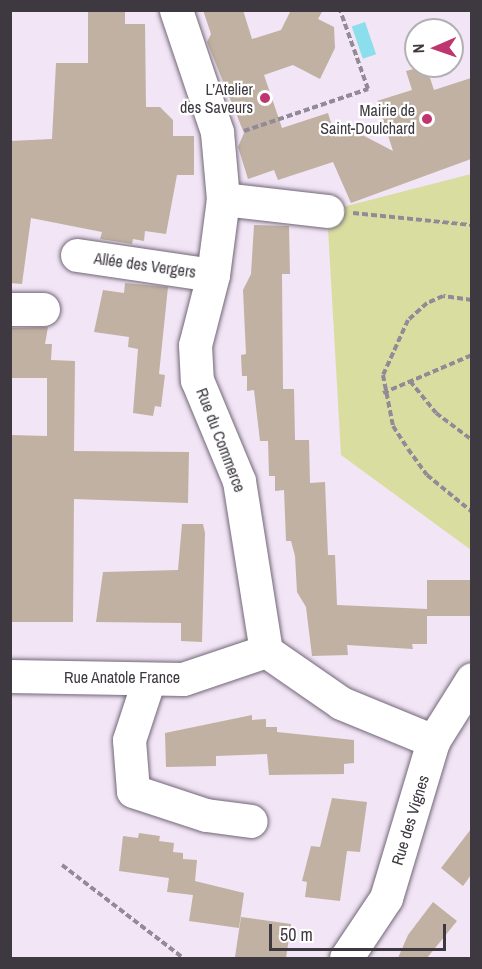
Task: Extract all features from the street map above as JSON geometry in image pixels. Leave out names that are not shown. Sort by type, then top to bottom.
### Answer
[{"type":"street","name":"Rue du Commerce","points":[[176,10],[218,140],[223,199],[213,275],[195,345],[197,380],[242,491],[266,651]]},
{"type":"street","points":[[223,199],[327,211]]},
{"type":"street","name":"Allée des Vergers","points":[[77,255],[213,275]]},
{"type":"street","points":[[10,309],[43,309]]},
{"type":"street","points":[[266,651],[341,703],[434,741]]},
{"type":"street","name":"Rue Anatole France","points":[[10,676],[183,679],[266,651]]},
{"type":"street","points":[[148,679],[129,740],[133,791],[206,815],[251,821]]},
{"type":"street","name":"Rue des Vignes","points":[[346,958],[386,898],[434,741],[471,680]]},
{"type":"path","points":[[218,140],[368,89],[340,10]]},
{"type":"path","points":[[327,211],[471,225]]},
{"type":"path","points":[[471,300],[443,296],[408,320],[383,375],[383,393],[408,449],[427,476],[471,512]]},
{"type":"path","points":[[383,393],[471,354]]},
{"type":"path","points":[[410,381],[436,413],[471,440]]},
{"type":"path","points":[[62,865],[183,958]]},
{"type":"green space","points":[[471,174],[471,550],[341,455],[327,211]]},
{"type":"water","points":[[365,22],[376,54],[363,59],[352,27]]},
{"type":"building","points":[[88,10],[125,10],[125,24],[145,24],[146,107],[160,107],[173,120],[173,136],[194,136],[194,175],[177,175],[166,234],[145,231],[144,241],[133,239],[132,244],[100,239],[102,232],[31,218],[22,284],[10,283],[10,141],[52,139],[56,63],[88,63]]},
{"type":"building","points":[[203,10],[243,10],[252,39],[281,30],[291,10],[323,10],[318,19],[334,27],[335,48],[320,79],[293,65],[264,75],[282,128],[328,113],[334,133],[349,128],[393,151],[377,101],[412,90],[408,78],[430,78],[434,90],[471,78],[471,159],[351,203],[333,162],[278,180],[274,170],[248,179],[238,147],[244,133],[207,42],[211,34]]},
{"type":"building","points":[[254,225],[289,226],[290,274],[282,274],[283,389],[294,389],[295,440],[309,440],[310,483],[325,482],[328,555],[335,555],[337,605],[427,609],[427,644],[412,644],[413,649],[347,645],[348,655],[312,656],[306,607],[297,592],[295,556],[291,541],[286,541],[284,490],[275,491],[275,476],[269,476],[268,441],[260,441],[254,390],[247,391],[247,376],[242,376],[241,355],[246,354],[243,290],[251,274]]},
{"type":"building","points":[[125,283],[168,287],[159,374],[165,375],[161,407],[155,406],[153,416],[133,413],[138,349],[128,347],[129,337],[94,332],[103,290],[124,293]]},
{"type":"building","points":[[48,327],[45,344],[52,344],[51,360],[75,361],[74,451],[189,452],[188,503],[74,499],[73,622],[10,622],[10,435],[47,436],[47,378],[10,378],[10,328]]},
{"type":"building","points":[[182,524],[203,524],[205,533],[202,642],[181,641],[181,623],[96,622],[103,572],[178,570]]},
{"type":"building","points":[[427,580],[471,580],[471,616],[427,616]]},
{"type":"building","points":[[252,715],[252,720],[266,719],[266,727],[277,727],[277,732],[354,740],[354,763],[344,764],[344,774],[269,775],[267,754],[216,756],[216,766],[166,767],[165,733]]},
{"type":"building","points":[[332,798],[367,802],[360,852],[347,851],[340,901],[305,897],[307,882],[302,881],[311,846],[320,847]]},
{"type":"building","points":[[471,829],[471,875],[463,886],[441,868]]},
{"type":"building","points":[[139,833],[160,836],[159,841],[174,843],[173,852],[183,853],[183,859],[197,860],[195,881],[244,893],[239,928],[189,921],[193,895],[167,892],[169,878],[119,871],[123,836],[138,838]]},
{"type":"building","points":[[433,902],[457,921],[427,958],[398,958],[408,935]]},
{"type":"building","points":[[241,917],[291,924],[286,958],[235,957]]},
{"type":"place","name":"L’Atelier des Saveurs","points":[[265,98]]},
{"type":"place","name":"Mairie de Saint-Doulchard","points":[[427,119]]}]
